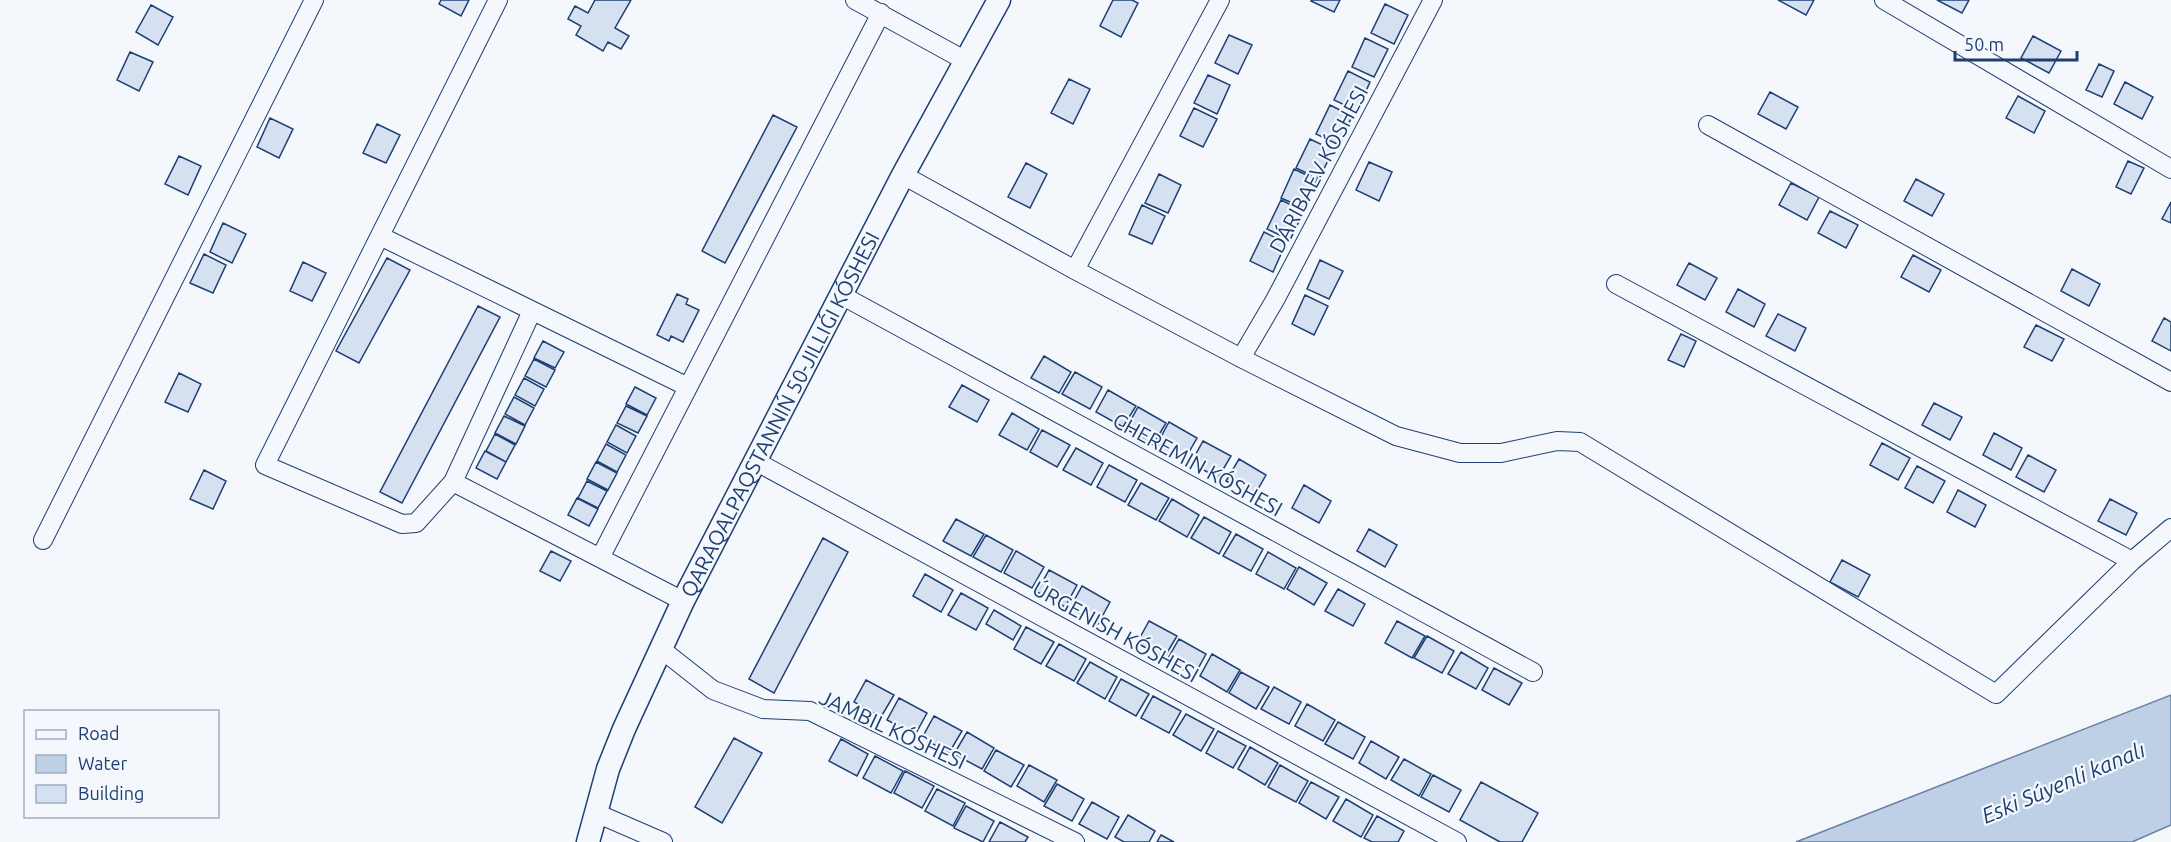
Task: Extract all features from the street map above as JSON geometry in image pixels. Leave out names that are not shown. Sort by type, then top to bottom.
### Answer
[{"type":"main road","points":[[588,842],[608,769],[683,601],[903,175],[999,0]]},
{"type":"street","points":[[43,540],[315,0]]},
{"type":"street","points":[[498,0],[265,465],[402,524],[416,523],[453,482],[532,311]]},
{"type":"street","points":[[855,0],[966,61]]},
{"type":"street","points":[[1075,270],[1220,0]]},
{"type":"street","name":"DÁRIBAEV KÓSHESI","points":[[1241,358],[1275,300],[1433,0]]},
{"type":"street","points":[[1884,0],[2171,169]]},
{"type":"street","points":[[600,558],[881,13]]},
{"type":"street","points":[[1708,125],[2171,382]]},
{"type":"street","points":[[903,175],[1241,358],[1396,436],[1460,453],[1502,453],[1557,441],[1580,442],[1996,694],[2132,561],[2171,528]]},
{"type":"street","points":[[380,236],[688,387]]},
{"type":"street","points":[[1616,284],[2132,561]]},
{"type":"street","name":"CHEREMIN KÓSHESI","points":[[841,295],[1533,672]]},
{"type":"street","name":"ÚRGENISH KÓSHESI","points":[[755,460],[1457,842]]},
{"type":"street","points":[[453,482],[683,601]]},
{"type":"street","points":[[661,649],[713,690],[763,709],[810,711],[1075,842]]},
{"type":"street","points":[[596,813],[663,842]]},
{"type":"water","name":"Eski Súyenli kanalı","points":[[2171,695],[2171,825],[2132,842],[1796,842]]},
{"type":"building","points":[[441,0],[469,0],[461,16],[439,4]]},
{"type":"building","points":[[595,0],[631,0],[615,28],[629,36],[621,49],[608,42],[603,51],[576,35],[581,26],[568,19],[575,6],[588,13]]},
{"type":"building","points":[[1113,0],[1132,0],[1138,3],[1121,37],[1100,26]]},
{"type":"building","points":[[1312,0],[1340,0],[1334,12]]},
{"type":"building","points":[[1778,0],[1814,0],[1806,15]]},
{"type":"building","points":[[1937,0],[1969,0],[1962,13]]},
{"type":"building","points":[[1385,4],[1408,15],[1394,44],[1371,33]]},
{"type":"building","points":[[151,5],[173,17],[158,45],[136,32]]},
{"type":"building","points":[[1229,35],[1252,45],[1238,74],[1215,63]]},
{"type":"building","points":[[2033,36],[2061,51],[2049,73],[2021,58]]},
{"type":"building","points":[[1365,38],[1388,49],[1374,77],[1352,67]]},
{"type":"building","points":[[130,52],[153,62],[139,91],[117,80]]},
{"type":"building","points":[[2099,64],[2114,71],[2102,97],[2086,90]]},
{"type":"building","points":[[1348,71],[1370,82],[1357,111],[1334,100]]},
{"type":"building","points":[[1208,75],[1230,85],[1217,114],[1194,103]]},
{"type":"building","points":[[1069,79],[1090,89],[1073,124],[1051,113]]},
{"type":"building","points":[[2125,82],[2153,97],[2142,119],[2114,104]]},
{"type":"building","points":[[1770,92],[1798,107],[1786,129],[1758,114]]},
{"type":"building","points":[[2018,96],[2045,111],[2034,133],[2006,118]]},
{"type":"building","points":[[1330,105],[1352,116],[1339,145],[1316,134]]},
{"type":"building","points":[[1194,108],[1217,119],[1203,147],[1180,136]]},
{"type":"building","points":[[773,115],[797,127],[725,263],[702,251]]},
{"type":"building","points":[[270,118],[293,129],[279,158],[257,147]]},
{"type":"building","points":[[377,124],[400,135],[386,163],[363,153]]},
{"type":"building","points":[[1310,139],[1333,150],[1319,179],[1296,168]]},
{"type":"building","points":[[179,156],[201,166],[188,195],[165,184]]},
{"type":"building","points":[[2128,161],[2144,168],[2131,194],[2116,187]]},
{"type":"building","points":[[1369,162],[1392,172],[1379,201],[1356,190]]},
{"type":"building","points":[[1026,163],[1047,174],[1030,208],[1008,197]]},
{"type":"building","points":[[1294,169],[1317,180],[1304,208],[1281,198]]},
{"type":"building","points":[[1159,174],[1181,185],[1168,213],[1145,203]]},
{"type":"building","points":[[1916,179],[1944,194],[1932,216],[1904,201]]},
{"type":"building","points":[[1791,183],[1819,197],[1807,220],[1779,205]]},
{"type":"building","points":[[1281,200],[1304,211],[1290,240],[1267,229]]},
{"type":"building","points":[[2171,202],[2171,223],[2162,219]]},
{"type":"building","points":[[1142,205],[1165,216],[1152,244],[1129,234]]},
{"type":"building","points":[[1830,211],[1858,225],[1846,248],[1818,233]]},
{"type":"building","points":[[223,223],[246,234],[232,263],[210,252]]},
{"type":"building","points":[[1264,232],[1286,243],[1273,272],[1250,261]]},
{"type":"building","points":[[204,254],[226,265],[213,293],[190,283]]},
{"type":"building","points":[[1913,255],[1941,270],[1929,292],[1901,277]]},
{"type":"building","points":[[387,258],[410,270],[359,363],[336,351]]},
{"type":"building","points":[[1320,260],[1343,271],[1329,299],[1307,289]]},
{"type":"building","points":[[303,262],[326,273],[312,301],[290,291]]},
{"type":"building","points":[[1689,263],[1717,278],[1705,300],[1677,285]]},
{"type":"building","points":[[2072,269],[2100,284],[2089,306],[2061,291]]},
{"type":"building","points":[[1738,289],[1765,304],[1754,327],[1726,312]]},
{"type":"building","points":[[677,294],[688,299],[686,304],[699,310],[683,342],[671,336],[669,341],[657,335]]},
{"type":"building","points":[[1305,295],[1328,306],[1314,335],[1292,324]]},
{"type":"building","points":[[478,306],[500,317],[402,503],[380,492]]},
{"type":"building","points":[[1778,314],[1806,328],[1795,351],[1766,336]]},
{"type":"building","points":[[2164,318],[2171,322],[2171,351],[2152,341]]},
{"type":"building","points":[[2036,325],[2064,339],[2052,361],[2024,347]]},
{"type":"building","points":[[1681,334],[1696,341],[1684,367],[1668,360]]},
{"type":"building","points":[[543,341],[564,352],[555,368],[534,358]]},
{"type":"building","points":[[1044,356],[1071,372],[1059,393],[1031,378]]},
{"type":"building","points":[[534,359],[555,370],[546,387],[525,376]]},
{"type":"building","points":[[1075,372],[1102,387],[1090,409],[1062,394]]},
{"type":"building","points":[[179,373],[201,384],[188,412],[165,402]]},
{"type":"building","points":[[524,378],[544,389],[535,406],[515,395]]},
{"type":"building","points":[[962,385],[989,400],[977,422],[949,407]]},
{"type":"building","points":[[635,387],[656,398],[647,415],[626,404]]},
{"type":"building","points":[[1108,390],[1136,406],[1123,427],[1096,412]]},
{"type":"building","points":[[514,397],[534,408],[525,425],[505,414]]},
{"type":"building","points":[[1934,403],[1962,417],[1950,440],[1922,425]]},
{"type":"building","points":[[626,406],[647,416],[638,433],[617,423]]},
{"type":"building","points":[[1138,407],[1166,423],[1153,445],[1126,429]]},
{"type":"building","points":[[1012,413],[1039,429],[1027,450],[999,435]]},
{"type":"building","points":[[504,416],[525,426],[516,444],[495,433]]},
{"type":"building","points":[[1169,422],[1197,438],[1185,459],[1157,444]]},
{"type":"building","points":[[616,425],[636,436],[627,453],[607,442]]},
{"type":"building","points":[[1042,430],[1070,445],[1057,467],[1030,452]]},
{"type":"building","points":[[1994,433],[2022,448],[2011,470],[1983,455]]},
{"type":"building","points":[[495,434],[515,445],[506,462],[486,451]]},
{"type":"building","points":[[1203,441],[1231,456],[1218,478],[1191,463]]},
{"type":"building","points":[[1882,443],[1910,458],[1898,480],[1870,465]]},
{"type":"building","points":[[606,444],[626,455],[617,472],[597,461]]},
{"type":"building","points":[[1076,448],[1103,463],[1091,485],[1063,470]]},
{"type":"building","points":[[485,451],[506,462],[497,479],[476,468]]},
{"type":"building","points":[[2028,455],[2056,470],[2044,492],[2016,477]]},
{"type":"building","points":[[1239,459],[1266,475],[1254,496],[1226,481]]},
{"type":"building","points":[[596,462],[617,473],[608,490],[587,479]]},
{"type":"building","points":[[1109,465],[1137,480],[1125,502],[1097,487]]},
{"type":"building","points":[[1917,466],[1945,481],[1933,503],[1905,488]]},
{"type":"building","points":[[204,470],[226,481],[213,509],[190,499]]},
{"type":"building","points":[[587,481],[607,491],[598,508],[578,498]]},
{"type":"building","points":[[1141,483],[1169,498],[1156,520],[1128,505]]},
{"type":"building","points":[[1304,485],[1331,501],[1319,523],[1292,508]]},
{"type":"building","points":[[1958,490],[1986,505],[1975,527],[1947,512]]},
{"type":"building","points":[[577,498],[598,509],[589,526],[568,515]]},
{"type":"building","points":[[1172,499],[1199,515],[1187,537],[1159,521]]},
{"type":"building","points":[[2110,499],[2137,513],[2126,535],[2098,521]]},
{"type":"building","points":[[1204,517],[1231,532],[1219,554],[1191,538]]},
{"type":"building","points":[[956,519],[984,534],[971,556],[943,541]]},
{"type":"building","points":[[1369,529],[1397,545],[1385,567],[1357,551]]},
{"type":"building","points":[[1236,534],[1263,549],[1251,571],[1223,556]]},
{"type":"building","points":[[986,535],[1013,550],[1001,572],[973,557]]},
{"type":"building","points":[[823,538],[848,552],[774,693],[749,679]]},
{"type":"building","points":[[551,551],[571,561],[560,581],[540,571]]},
{"type":"building","points":[[1016,551],[1044,567],[1032,588],[1004,573]]},
{"type":"building","points":[[1268,552],[1296,568],[1284,589],[1256,574]]},
{"type":"building","points":[[1842,560],[1870,575],[1858,597],[1830,582]]},
{"type":"building","points":[[1299,567],[1327,583],[1314,605],[1287,589]]},
{"type":"building","points":[[1049,570],[1077,585],[1065,607],[1037,592]]},
{"type":"building","points":[[925,574],[953,590],[941,612],[913,596]]},
{"type":"building","points":[[1082,586],[1110,602],[1098,624],[1070,608]]},
{"type":"building","points":[[1338,589],[1365,604],[1353,626],[1325,611]]},
{"type":"building","points":[[961,593],[988,608],[976,630],[948,615]]},
{"type":"building","points":[[994,610],[1021,626],[1013,640],[986,624]]},
{"type":"building","points":[[1149,621],[1177,636],[1164,658],[1137,643]]},
{"type":"building","points":[[1397,621],[1425,636],[1412,658],[1385,643]]},
{"type":"building","points":[[1026,627],[1054,642],[1041,664],[1014,649]]},
{"type":"building","points":[[1427,636],[1454,651],[1442,673],[1414,658]]},
{"type":"building","points":[[1179,639],[1206,654],[1194,676],[1167,660]]},
{"type":"building","points":[[1059,644],[1086,659],[1074,681],[1046,666]]},
{"type":"building","points":[[1461,652],[1488,668],[1476,689],[1448,674]]},
{"type":"building","points":[[1212,654],[1240,670],[1227,692],[1200,676]]},
{"type":"building","points":[[1090,662],[1117,677],[1105,699],[1077,683]]},
{"type":"building","points":[[1494,668],[1522,683],[1509,705],[1482,690]]},
{"type":"building","points":[[1241,672],[1269,687],[1256,709],[1229,693]]},
{"type":"building","points":[[1121,679],[1149,694],[1136,716],[1109,701]]},
{"type":"building","points":[[866,680],[894,695],[881,717],[854,702]]},
{"type":"building","points":[[1274,687],[1301,702],[1289,724],[1261,709]]},
{"type":"building","points":[[1153,696],[1181,711],[1169,733],[1141,718]]},
{"type":"building","points":[[899,698],[927,713],[915,735],[887,720]]},
{"type":"building","points":[[1307,704],[1335,720],[1323,741],[1295,726]]},
{"type":"building","points":[[1186,714],[1214,729],[1201,751],[1173,735]]},
{"type":"building","points":[[934,716],[962,731],[949,753],[922,738]]},
{"type":"building","points":[[1338,722],[1365,737],[1353,759],[1325,744]]},
{"type":"building","points":[[1218,731],[1246,746],[1233,768],[1206,753]]},
{"type":"building","points":[[967,732],[994,748],[982,769],[954,754]]},
{"type":"building","points":[[734,738],[762,753],[722,823],[695,807]]},
{"type":"building","points":[[841,739],[868,754],[857,776],[829,761]]},
{"type":"building","points":[[1371,741],[1399,757],[1386,779],[1359,763]]},
{"type":"building","points":[[1250,747],[1278,763],[1265,785],[1238,769]]},
{"type":"building","points":[[996,750],[1024,765],[1011,787],[984,771]]},
{"type":"building","points":[[875,756],[903,771],[891,793],[863,778]]},
{"type":"building","points":[[1404,759],[1431,774],[1419,796],[1391,780]]},
{"type":"building","points":[[1029,765],[1057,780],[1044,802],[1017,786]]},
{"type":"building","points":[[1280,765],[1308,781],[1296,802],[1268,787]]},
{"type":"building","points":[[905,771],[934,786],[922,808],[894,793]]},
{"type":"building","points":[[1433,775],[1461,790],[1449,812],[1421,797]]},
{"type":"building","points":[[1311,782],[1339,797],[1326,819],[1299,803]]},
{"type":"building","points":[[1481,782],[1538,813],[1522,842],[1500,842],[1460,820]]},
{"type":"building","points":[[1057,784],[1084,799],[1072,821],[1044,806]]},
{"type":"building","points":[[937,789],[965,803],[953,826],[925,811]]},
{"type":"building","points":[[1346,799],[1373,815],[1361,837],[1333,821]]},
{"type":"building","points":[[1092,802],[1119,817],[1107,839],[1079,824]]},
{"type":"building","points":[[966,806],[994,821],[983,842],[954,828]]},
{"type":"building","points":[[1128,815],[1155,831],[1149,842],[1124,842],[1115,837]]},
{"type":"building","points":[[1377,816],[1404,831],[1398,842],[1372,842],[1364,838]]},
{"type":"building","points":[[1000,822],[1028,837],[1025,842],[989,842]]},
{"type":"building","points":[[1161,835],[1174,842],[1157,842]]}]
